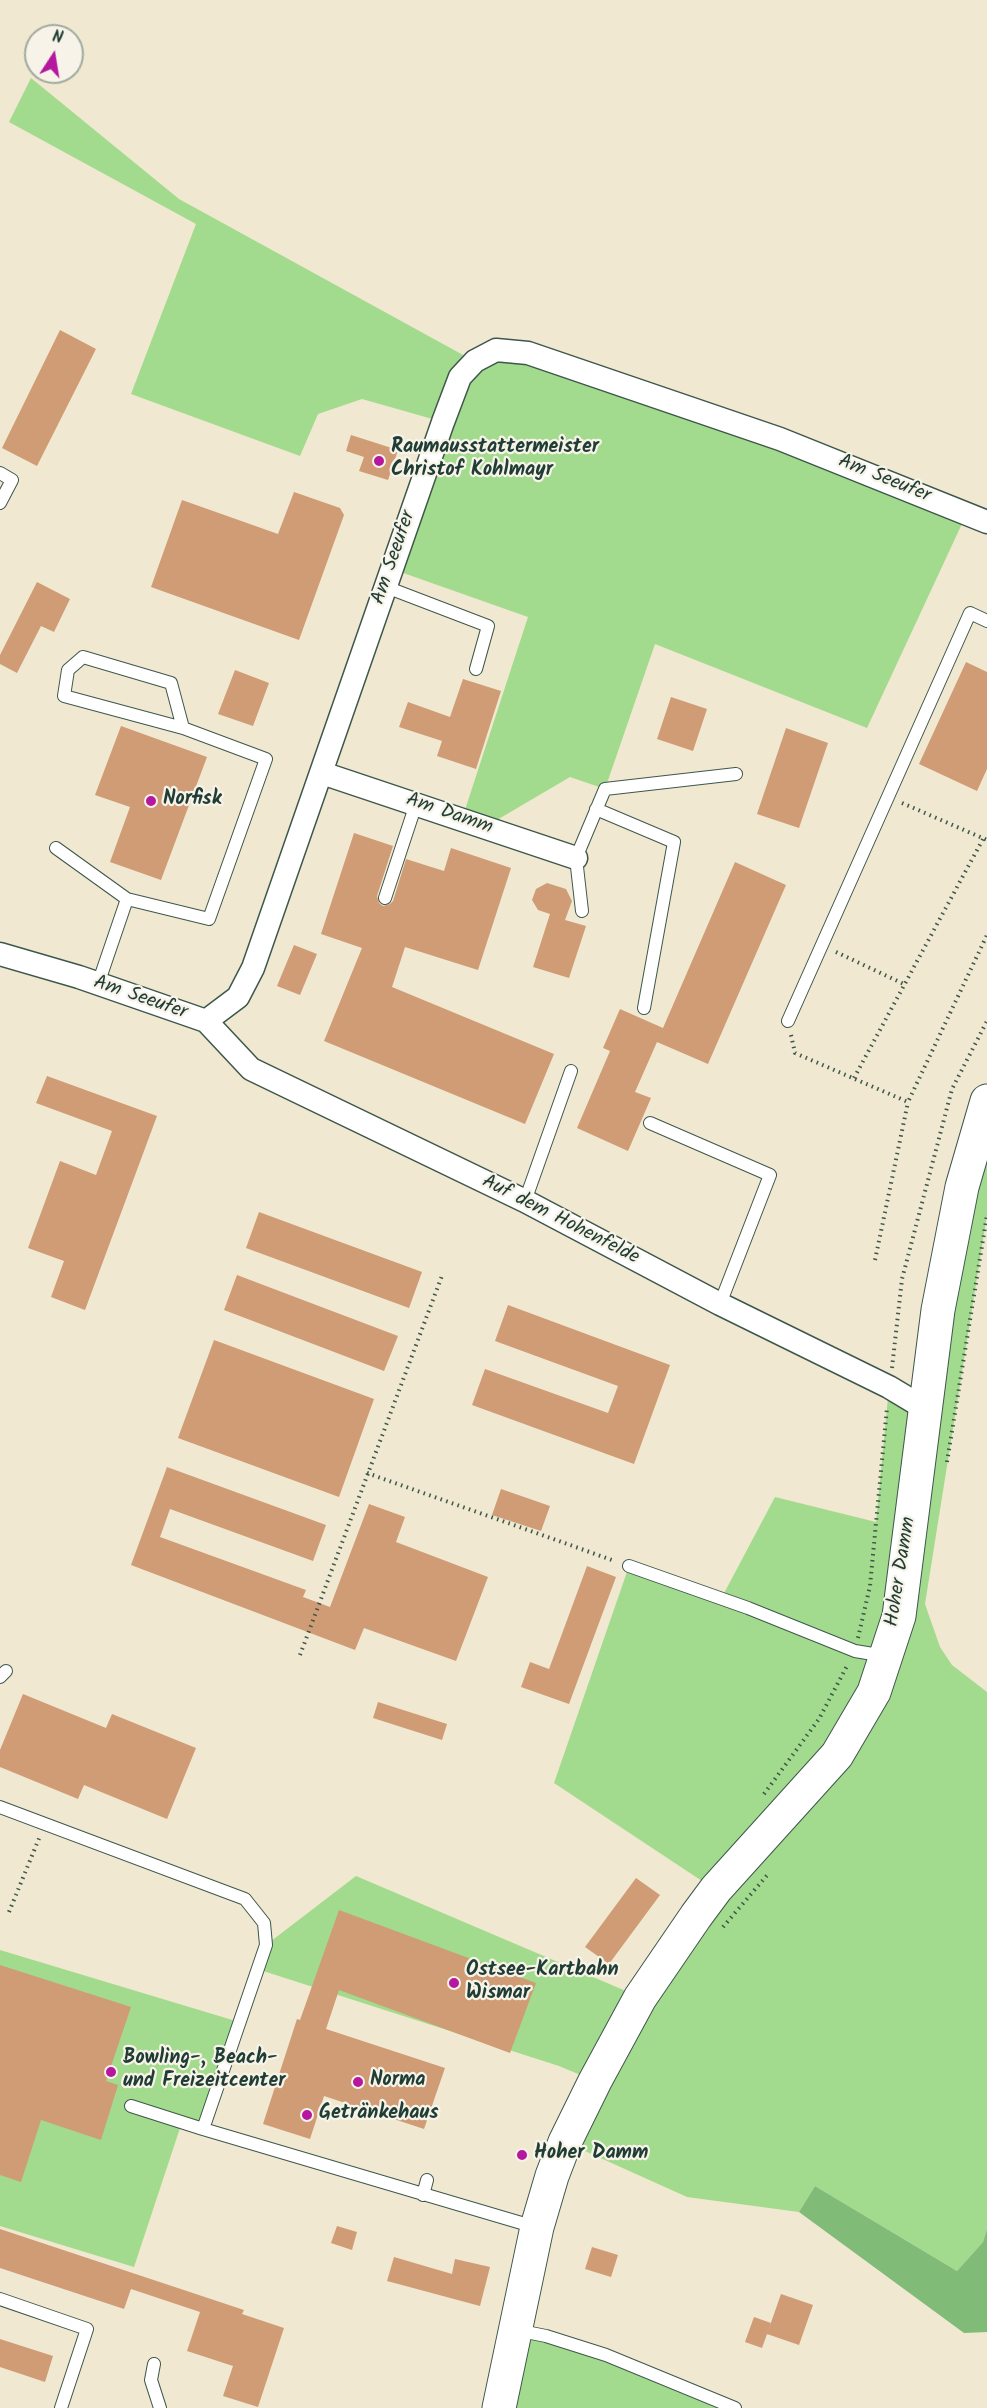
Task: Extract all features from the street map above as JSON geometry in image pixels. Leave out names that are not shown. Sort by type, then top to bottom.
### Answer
[{"type":"main road","name":"Hoher Damm","points":[[499,2408],[537,2228],[552,2176],[565,2142],[640,1998],[716,1889],[837,1755],[874,1692],[870,1654],[899,1616],[938,1310],[962,1187],[987,1101]]},
{"type":"street","name":"Am Seeufer","points":[[3,958],[98,984],[206,1022],[238,997],[253,968],[460,377],[474,361],[496,350],[528,353],[780,439],[987,522]]},
{"type":"street","name":"Am Damm","points":[[322,773],[576,858]]},
{"type":"street","name":"Auf dem Hohenfelde","points":[[206,1022],[251,1069],[525,1201],[720,1304],[889,1387],[924,1408]]},
{"type":"lane","points":[[0,473],[12,480],[0,503]]},
{"type":"lane","points":[[386,587],[488,626],[476,669]]},
{"type":"lane","points":[[788,1021],[970,613],[987,621]]},
{"type":"lane","points":[[56,848],[127,898],[209,919],[266,759],[183,728],[64,696],[68,670],[83,657],[171,683],[183,728]]},
{"type":"lane","points":[[582,911],[576,858],[605,789],[736,774]]},
{"type":"lane","points":[[385,898],[416,804]]},
{"type":"lane","points":[[596,809],[674,842],[644,1008]]},
{"type":"lane","points":[[98,984],[127,898]]},
{"type":"lane","points":[[525,1201],[571,1071]]},
{"type":"lane","points":[[650,1123],[770,1175],[720,1304]]},
{"type":"lane","points":[[629,1566],[870,1654]]},
{"type":"lane","points":[[0,1807],[245,1899],[264,1923],[266,1945],[203,2129]]},
{"type":"lane","points":[[131,2106],[537,2228]]},
{"type":"lane","points":[[423,2195],[427,2180]]},
{"type":"lane","points":[[0,2299],[87,2328],[60,2408]]},
{"type":"lane","points":[[514,2330],[546,2336],[606,2355],[733,2408]]},
{"type":"lane","points":[[154,2364],[151,2380],[160,2408]]},
{"type":"path","points":[[854,1078],[985,839],[887,796]]},
{"type":"path","points":[[875,1260],[908,1102],[987,935]]},
{"type":"path","points":[[821,946],[906,985]]},
{"type":"path","points":[[788,1021],[795,1053],[908,1102]]},
{"type":"path","points":[[758,1803],[870,1654],[870,1586],[902,1279],[952,1089],[987,1021]]},
{"type":"path","points":[[300,1655],[443,1273]]},
{"type":"path","points":[[367,1473],[629,1566]]},
{"type":"path","points":[[9,1912],[44,1824]]},
{"type":"green space","points":[[28,84],[38,84],[179,199],[474,361],[496,350],[967,513],[867,728],[655,644],[605,789],[570,777],[485,827],[462,819],[528,617],[392,569],[443,422],[362,399],[318,414],[300,456],[131,394],[196,224],[9,122]]},
{"type":"green space","points":[[987,1101],[987,1215],[925,1604],[940,1647],[952,1665],[987,1692],[987,2229],[983,2242],[957,2271],[815,2186],[799,2212],[687,2197],[565,2142],[595,2081],[559,2066],[257,1969],[266,1945],[356,1876],[640,1997],[702,1881],[554,1783],[629,1566],[721,1599],[775,1497],[876,1522],[889,1387],[924,1408]]},
{"type":"green space","name":"Bowling-, Beach- und Freizeitcenter","points":[[0,1950],[239,2022],[203,2129],[182,2122],[134,2267],[0,2226]]},
{"type":"green space","points":[[815,2186],[957,2271],[983,2242],[987,2229],[987,2332],[964,2333],[799,2212]]},
{"type":"green space","points":[[514,2330],[546,2336],[735,2408],[499,2408]]},
{"type":"building","points":[[60,330],[96,349],[37,466],[2,448]]},
{"type":"building","name":"Raumausstattermeister Christof Kohlmayr","points":[[351,435],[398,450],[388,480],[359,471],[364,457],[346,451]]},
{"type":"building","points":[[294,492],[340,508],[344,515],[299,640],[151,587],[182,500],[278,534]]},
{"type":"building","points":[[37,582],[70,599],[54,632],[41,626],[17,673],[0,664],[0,655]]},
{"type":"building","points":[[966,662],[987,672],[987,769],[977,791],[919,764]]},
{"type":"building","points":[[235,670],[269,683],[253,726],[218,714]]},
{"type":"building","points":[[463,679],[501,691],[476,769],[437,756],[442,741],[399,727],[408,702],[450,717]]},
{"type":"building","points":[[671,697],[707,709],[693,751],[657,739]]},
{"type":"building","name":"Norfisk","points":[[121,726],[207,757],[161,880],[110,862],[130,807],[95,795]]},
{"type":"building","points":[[786,728],[828,743],[799,828],[757,814]]},
{"type":"building","points":[[354,833],[393,846],[377,896],[379,903],[383,906],[393,901],[406,859],[444,871],[451,848],[511,868],[478,970],[405,947],[392,987],[554,1054],[525,1124],[324,1041],[362,948],[321,934]]},
{"type":"building","points":[[735,862],[786,885],[708,1064],[657,1042],[635,1092],[651,1098],[628,1151],[577,1128],[610,1051],[603,1048],[620,1009],[663,1028]]},
{"type":"building","points":[[547,883],[566,889],[572,901],[565,920],[586,926],[569,978],[533,967],[550,914],[538,910],[532,900],[536,889]]},
{"type":"building","points":[[294,945],[317,954],[300,995],[277,986]]},
{"type":"building","points":[[47,1076],[157,1116],[85,1310],[51,1297],[64,1261],[28,1248],[60,1161],[96,1175],[112,1131],[36,1103]]},
{"type":"building","points":[[259,1212],[422,1272],[409,1308],[246,1248]]},
{"type":"building","points":[[237,1275],[398,1336],[384,1371],[224,1310]]},
{"type":"building","points":[[508,1305],[670,1365],[634,1464],[472,1405],[485,1369],[608,1413],[618,1386],[495,1341]]},
{"type":"building","points":[[214,1340],[374,1399],[339,1497],[178,1438]]},
{"type":"building","points":[[167,1467],[326,1525],[313,1561],[170,1509],[160,1537],[306,1590],[303,1597],[330,1607],[369,1504],[405,1517],[396,1542],[488,1577],[456,1661],[364,1628],[355,1650],[131,1565]]},
{"type":"building","points":[[501,1489],[550,1506],[541,1531],[492,1515]]},
{"type":"building","points":[[587,1566],[616,1577],[569,1704],[521,1687],[530,1662],[549,1669]]},
{"type":"building","points":[[23,1694],[106,1728],[112,1714],[196,1748],[167,1819],[84,1785],[78,1799],[0,1767],[0,1750]]},
{"type":"building","points":[[378,1702],[447,1724],[442,1740],[373,1718]]},
{"type":"building","points":[[636,1878],[660,1895],[609,1964],[585,1947]]},
{"type":"building","points":[[339,1910],[536,1983],[510,2053],[339,1990],[326,2029],[445,2068],[424,2129],[324,2096],[310,2139],[263,2124],[297,2019],[300,2020]]},
{"type":"building","points":[[0,1965],[131,2007],[106,2081],[118,2085],[101,2140],[41,2120],[21,2182],[0,2175]]},
{"type":"building","points":[[337,2226],[357,2232],[352,2250],[331,2243]]},
{"type":"building","points":[[0,2229],[244,2310],[242,2314],[284,2328],[258,2407],[223,2396],[233,2366],[187,2351],[200,2312],[131,2289],[124,2309],[0,2268]]},
{"type":"building","points":[[592,2247],[618,2255],[611,2277],[585,2269]]},
{"type":"building","points":[[394,2257],[452,2274],[455,2259],[490,2267],[480,2306],[387,2281]]},
{"type":"building","points":[[781,2294],[813,2305],[799,2345],[767,2334]]},
{"type":"building","points":[[754,2317],[771,2323],[762,2348],[745,2342]]},
{"type":"building","points":[[0,2339],[53,2356],[45,2382],[0,2367]]},
{"type":"place","name":"Raumausstattermeister Christof Kohlmayr","points":[[379,461]]},
{"type":"place","name":"Norfisk","points":[[151,801]]},
{"type":"place","name":"Ostsee-Kartbahn Wismar","points":[[454,1983]]},
{"type":"place","name":"Bowling-, Beach- und Freizeitcenter","points":[[111,2072]]},
{"type":"place","name":"Norma","points":[[358,2082]]},
{"type":"place","name":"Getränkehaus","points":[[307,2115]]},
{"type":"place","name":"Hoher Damm","points":[[522,2155]]}]
